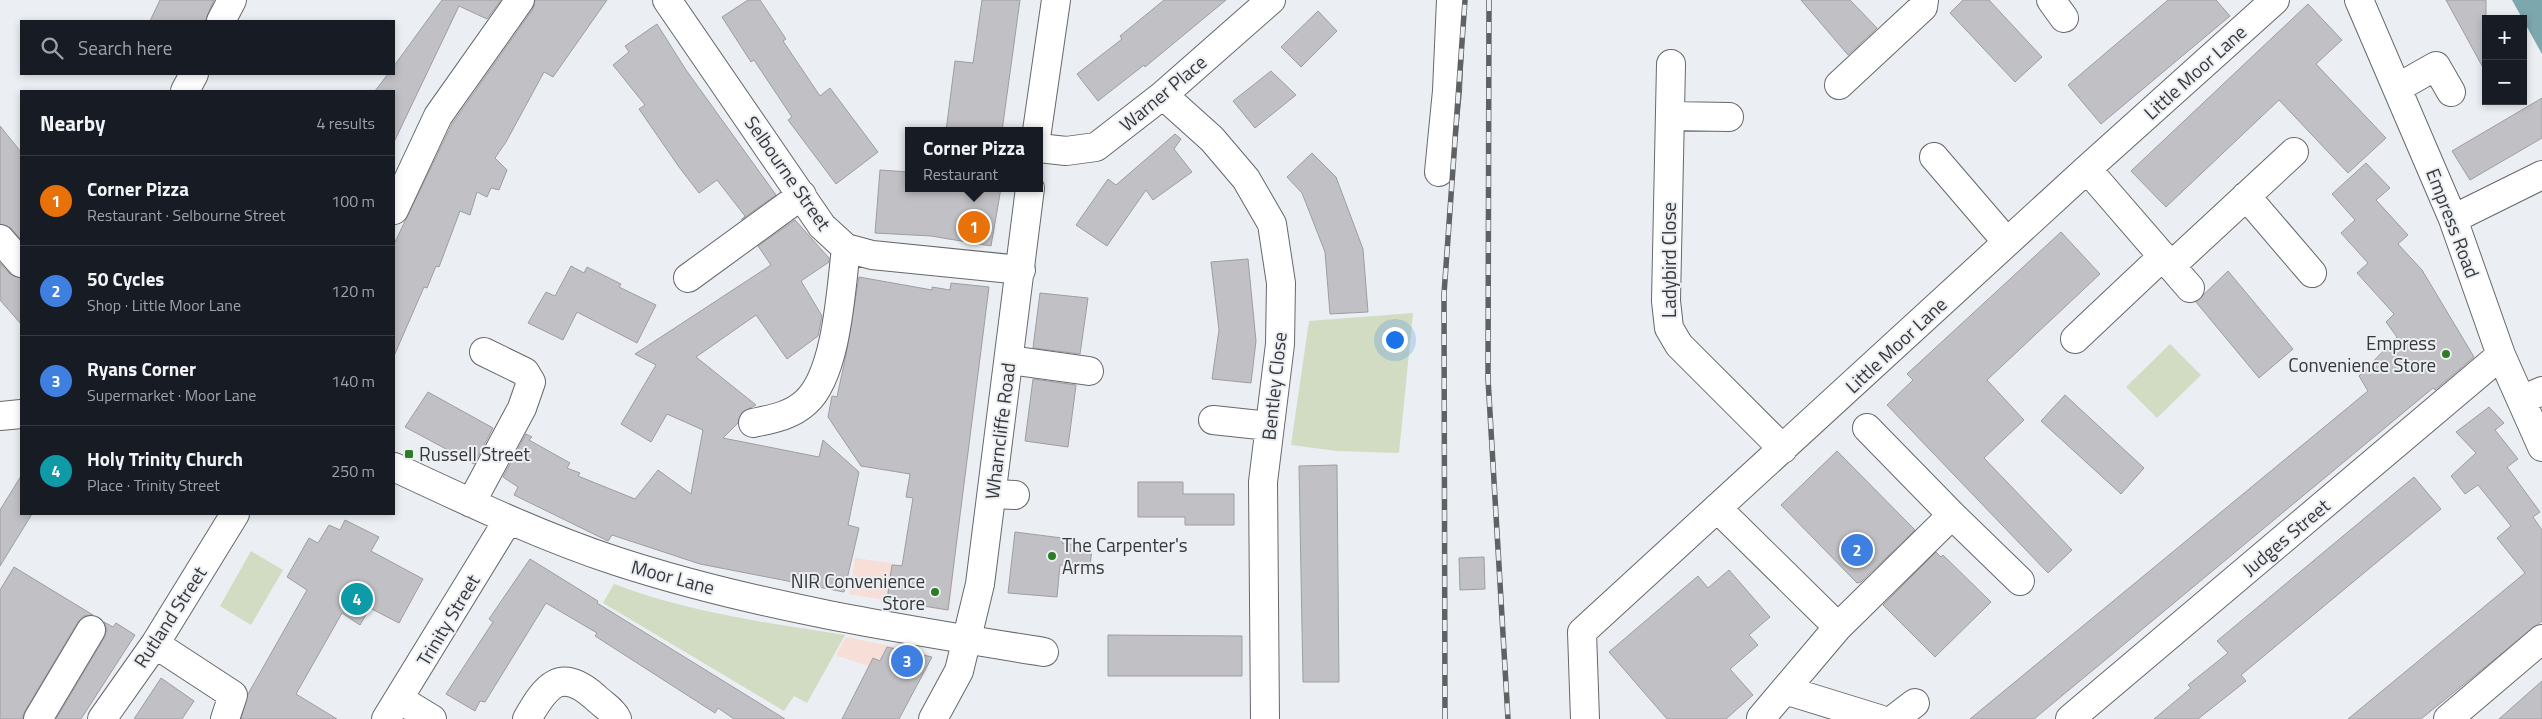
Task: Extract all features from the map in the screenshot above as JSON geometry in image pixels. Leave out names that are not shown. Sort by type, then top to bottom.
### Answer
[{"type":"street","points":[[222,20],[232,0]]},
{"type":"street","points":[[395,208],[438,116],[520,0]]},
{"type":"street","name":"Selbourne Street","points":[[667,0],[822,226],[846,248],[872,255],[1021,270]]},
{"type":"street","points":[[1038,127],[1056,0]]},
{"type":"street","name":"Warner Place","points":[[1043,148],[1066,151],[1096,148],[1163,96],[1271,0]]},
{"type":"street","points":[[1439,172],[1447,91],[1451,0]]},
{"type":"street","name":"Little Moor Lane","points":[[1585,719],[1582,632],[2087,169],[2275,0]]},
{"type":"street","name":"Empress Road","points":[[2359,0],[2399,87],[2454,219],[2501,355],[2532,396],[2542,447]]},
{"type":"street","points":[[1839,85],[1921,2]]},
{"type":"street","name":"Ladybird Close","points":[[1671,64],[1666,301],[1669,328],[1679,345],[1783,449]]},
{"type":"street","points":[[2399,87],[2436,66],[2451,92]]},
{"type":"street","points":[[186,90],[193,75]]},
{"type":"street","name":"Bentley Close","points":[[1163,96],[1212,139],[1246,179],[1272,224],[1281,283],[1280,344],[1263,482],[1265,719]]},
{"type":"street","points":[[1670,116],[1728,117]]},
{"type":"street","points":[[2075,339],[2246,196],[2294,152]]},
{"type":"street","points":[[1934,157],[2007,242]]},
{"type":"street","points":[[2087,169],[2190,288]]},
{"type":"street","points":[[2454,219],[2542,175]]},
{"type":"street","name":"Wharncliffe Road","points":[[933,719],[959,671],[1003,495],[1009,360],[1030,192]]},
{"type":"street","points":[[688,278],[802,195]]},
{"type":"street","points":[[2246,196],[2312,273]]},
{"type":"street","points":[[0,238],[20,262]]},
{"type":"street","points":[[753,423],[784,416],[807,402],[818,384],[830,361],[846,248]]},
{"type":"street","points":[[471,502],[522,408],[531,382],[525,372],[484,352]]},
{"type":"street","name":"Judges Street","points":[[2070,719],[2501,355]]},
{"type":"street","points":[[1009,360],[1089,371]]},
{"type":"street","points":[[0,416],[20,414]]},
{"type":"street","points":[[1213,420],[1270,426]]},
{"type":"street","points":[[1867,428],[2020,581]]},
{"type":"street","name":"Moor Lane","points":[[395,467],[508,520],[616,561],[730,592],[968,640],[1044,652]]},
{"type":"street","points":[[1717,508],[1838,627]]},
{"type":"street","name":"Rutland Street","points":[[102,719],[155,644],[195,560],[235,515]]},
{"type":"street","points":[[1761,718],[1838,627],[1952,515]]},
{"type":"street","name":"Trinity Street","points":[[392,709],[508,520]]},
{"type":"street","points":[[38,719],[91,630]]},
{"type":"street","points":[[2448,719],[2542,639]]},
{"type":"street","points":[[155,644],[233,695],[225,719]]},
{"type":"street","points":[[527,719],[546,689],[567,681],[581,685],[618,719]]},
{"type":"street","points":[[1785,690],[1879,719]]},
{"type":"street","points":[[1894,719],[1916,702]]},
{"type":"street","points":[[392,709],[432,719]]},
{"type":"shaded area","points":[[855,558],[954,572],[949,611],[849,594]]},
{"type":"shaded area","points":[[846,637],[930,654],[931,658],[919,684],[836,655]]},
{"type":"green space","points":[[1413,313],[1399,453],[1337,451],[1291,445],[1309,321]]},
{"type":"green space","points":[[2170,344],[2201,375],[2157,418],[2126,387]]},
{"type":"green space","points":[[251,551],[283,570],[251,625],[220,606]]},
{"type":"green space","points":[[614,584],[670,602],[728,616],[845,635],[807,703],[794,696],[784,711],[603,603]]},
{"type":"water","points":[[2512,0],[2542,0],[2542,54],[2527,27],[2527,15],[2520,15]]},
{"type":"building","points":[[160,0],[214,0],[205,20],[150,20]]},
{"type":"building","points":[[442,0],[501,0],[487,19],[459,6],[395,140],[395,90],[376,90],[387,75],[395,75],[395,65]]},
{"type":"building","points":[[535,0],[607,0],[553,77],[544,72],[506,142],[495,158],[507,170],[499,190],[491,188],[487,197],[477,192],[470,215],[460,211],[439,267],[436,266],[427,288],[424,287],[395,354],[395,242],[452,124],[533,9]]},
{"type":"building","points":[[748,0],[760,0],[786,39],[783,41],[820,96],[830,88],[878,152],[836,184],[788,120],[792,117],[754,60],[751,62],[722,17]]},
{"type":"building","points":[[982,0],[1020,0],[1003,127],[947,127],[955,61],[973,63]]},
{"type":"building","points":[[1164,0],[1226,0],[1145,67],[1144,65],[1098,101],[1077,74],[1122,39],[1120,36]]},
{"type":"building","points":[[1801,0],[1850,0],[1877,28],[1848,55]]},
{"type":"building","points":[[1963,0],[1989,0],[2042,57],[2015,82],[1950,13]]},
{"type":"building","points":[[2168,0],[2216,0],[2230,16],[2101,124],[2068,85]]},
{"type":"building","points":[[2446,0],[2486,0],[2486,15],[2482,15],[2482,66]]},
{"type":"building","points":[[2308,4],[2342,40],[2316,64],[2386,138],[2348,173],[2279,100],[2166,207],[2131,171]]},
{"type":"building","points":[[1318,11],[1337,31],[1301,67],[1281,47]]},
{"type":"building","points":[[657,24],[686,70],[776,195],[741,220],[745,216],[717,180],[699,193],[639,109],[645,105],[613,65],[629,52],[625,46]]},
{"type":"building","points":[[1271,71],[1296,95],[1255,128],[1233,101]]},
{"type":"building","points":[[2542,98],[2542,138],[2470,180],[2452,151]]},
{"type":"building","points":[[0,126],[20,151],[20,239],[11,228],[0,224]]},
{"type":"building","points":[[1175,134],[1181,139],[1174,149],[1192,172],[1153,200],[1146,190],[1107,246],[1076,225],[1108,179],[1116,185]]},
{"type":"building","points":[[1312,153],[1336,177],[1363,249],[1368,312],[1330,314],[1325,252],[1302,193],[1287,177]]},
{"type":"building","points":[[2366,163],[2390,188],[2376,200],[2408,235],[2398,244],[2422,270],[2474,357],[2435,390],[2433,388],[2034,719],[1970,719],[2368,391],[2359,376],[2397,337],[2386,322],[2394,314],[2357,273],[2368,263],[2341,233],[2355,220],[2332,194]]},
{"type":"building","points":[[880,170],[905,172],[905,192],[1000,192],[991,246],[931,236],[875,233]]},
{"type":"building","points":[[795,220],[829,258],[829,262],[801,281],[822,316],[818,336],[787,359],[756,315],[696,357],[756,405],[742,412],[738,423],[723,438],[819,457],[823,440],[859,472],[848,525],[859,528],[844,592],[700,564],[612,535],[608,541],[514,495],[518,487],[503,477],[526,434],[532,437],[529,440],[570,463],[567,468],[580,473],[578,476],[635,499],[658,470],[691,494],[703,430],[667,414],[651,442],[621,424],[656,365],[635,354],[771,265],[758,246]]},
{"type":"building","points":[[2061,232],[2100,274],[1987,380],[2024,420],[1984,458],[2072,550],[2048,573],[1887,405],[1913,380],[1907,374]]},
{"type":"building","points":[[1248,259],[1256,341],[1251,383],[1212,379],[1219,330],[1211,262]]},
{"type":"building","points":[[0,263],[10,274],[20,278],[20,323],[0,300]]},
{"type":"building","points":[[571,266],[584,273],[587,267],[621,284],[619,287],[656,305],[637,343],[577,312],[563,340],[528,323],[546,292],[555,296]]},
{"type":"building","points":[[2228,271],[2293,349],[2259,378],[2196,302]]},
{"type":"building","points":[[859,277],[932,290],[932,287],[950,290],[951,283],[989,287],[948,610],[887,600],[892,565],[902,566],[913,498],[906,497],[910,474],[861,466],[828,417],[832,396],[837,397]]},
{"type":"building","points":[[1040,293],[1088,298],[1080,354],[1033,348]]},
{"type":"building","points":[[1033,379],[1076,385],[1068,447],[1025,441]]},
{"type":"building","points":[[428,392],[493,428],[474,464],[405,427]]},
{"type":"building","points":[[2065,395],[2144,468],[2121,494],[2041,421]]},
{"type":"building","points":[[2489,407],[2504,423],[2495,430],[2518,459],[2507,467],[2540,512],[2533,517],[2542,530],[2542,621],[2421,719],[2348,719],[2525,573],[2497,538],[2511,526],[2478,485],[2465,494],[2451,476],[2476,453],[2456,432]]},
{"type":"building","points":[[1837,451],[1915,530],[1861,582],[1857,583],[1781,505]]},
{"type":"building","points":[[1337,465],[1339,682],[1303,682],[1299,466]]},
{"type":"building","points":[[2414,477],[2441,509],[2241,675],[2246,681],[2198,719],[2154,719],[2191,688],[2188,685],[2228,653],[2217,641]]},
{"type":"building","points":[[20,478],[20,515],[31,515],[0,566],[0,510]]},
{"type":"building","points":[[1138,482],[1183,482],[1183,494],[1234,494],[1234,525],[1185,525],[1185,517],[1138,517]]},
{"type":"building","points":[[345,520],[379,537],[371,551],[423,579],[399,623],[370,608],[360,625],[342,613],[296,694],[337,719],[241,719],[248,694],[307,590],[287,577],[309,538],[318,543],[329,525],[340,530]]},
{"type":"building","name":"The Carpenter's Arms","points":[[1015,532],[1062,538],[1062,543],[1092,547],[1090,568],[1060,565],[1057,597],[1008,593]]},
{"type":"building","points":[[1936,552],[1941,557],[1943,555],[1991,602],[1935,657],[1883,605]]},
{"type":"building","points":[[1484,557],[1485,589],[1460,590],[1459,558]]},
{"type":"building","points":[[530,559],[598,601],[597,603],[785,719],[734,719],[718,708],[715,713],[595,636],[597,633],[546,603],[485,702],[480,701],[475,711],[446,694],[493,622],[489,619]]},
{"type":"building","points":[[14,567],[93,615],[84,616],[78,622],[22,719],[0,719],[0,590]]},
{"type":"building","points":[[1729,570],[1770,617],[1749,635],[1758,645],[1730,669],[1753,695],[1726,719],[1667,719],[1609,652],[1698,576],[1708,588]]},
{"type":"building","points":[[104,622],[113,627],[116,623],[135,635],[81,719],[56,719],[104,638],[107,630]]},
{"type":"building","points":[[1108,635],[1242,636],[1242,676],[1108,676]]},
{"type":"building","points":[[887,647],[932,657],[899,719],[842,719],[873,658],[880,661]]},
{"type":"building","points":[[161,678],[194,701],[182,719],[134,719]]},
{"type":"building","points":[[2542,681],[2542,719],[2499,719]]},
{"type":"railway","points":[[1445,719],[1444,294],[1465,0]]},
{"type":"railway","points":[[1489,0],[1488,379],[1508,719]]},
{"type":"place","name":"Corner Pizza","points":[[974,227]]},
{"type":"place","name":"Empress Convenience Store","points":[[2446,354]]},
{"type":"place","name":"Russell Street","points":[[409,454]]},
{"type":"place","name":"50 Cycles","points":[[1857,550]]},
{"type":"place","name":"The Carpenter's Arms","points":[[1052,556]]},
{"type":"place","name":"NIR Convenience Store","points":[[935,592]]},
{"type":"place","name":"Holy Trinity Church","points":[[357,599]]},
{"type":"place","name":"Ryans Corner","points":[[907,661]]}]
